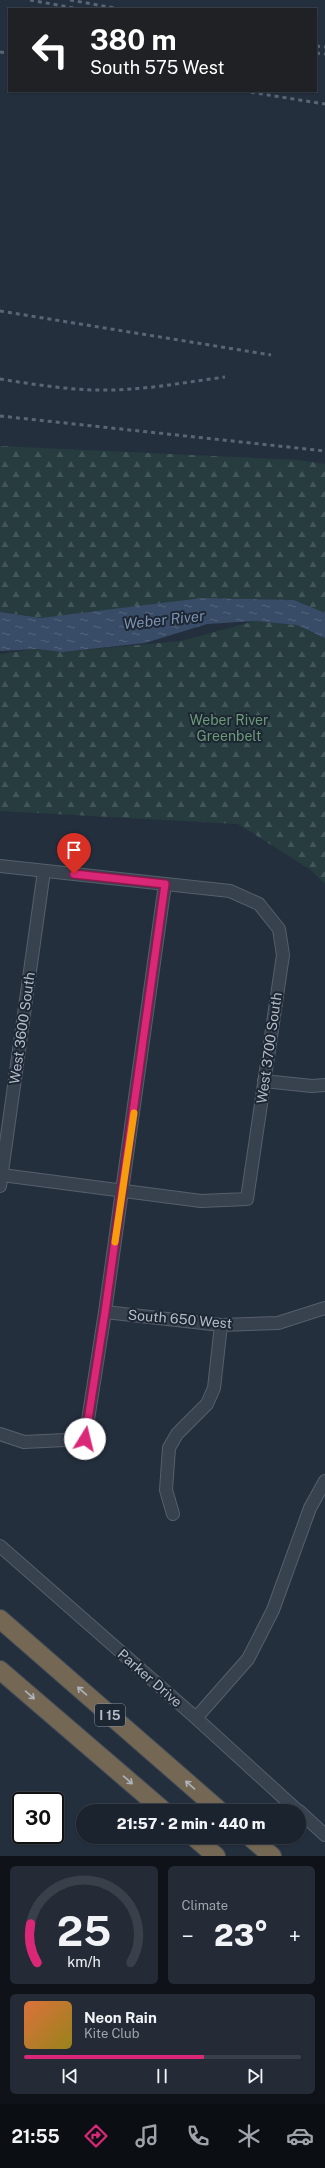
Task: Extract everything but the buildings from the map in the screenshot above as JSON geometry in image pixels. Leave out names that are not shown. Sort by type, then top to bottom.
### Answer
[{"type":"highway","name":"I 15","points":[[0,1619],[212,1804]]},
{"type":"highway","name":"I 15","points":[[0,1670],[156,1804]]},
{"type":"highway","points":[[202,1844],[216,1856]]},
{"type":"highway","points":[[258,1844],[272,1856]]},
{"type":"street","points":[[0,866],[165,884],[123,1191],[85,1439],[24,1442],[0,1434]]},
{"type":"street","name":"West 3600 South","points":[[1,1180],[44,871]]},
{"type":"street","name":"West 3700 South","points":[[123,1191],[202,1201],[247,1199],[283,955],[279,929],[259,904],[230,891],[165,884]]},
{"type":"street","points":[[264,1081],[312,1086],[325,1085]]},
{"type":"street","points":[[1,1180],[123,1191]]},
{"type":"street","name":"South 650 West","points":[[105,1312],[221,1325],[278,1323],[325,1308]]},
{"type":"street","points":[[173,1514],[166,1490],[169,1448],[177,1434],[207,1404],[212,1394],[221,1325]]},
{"type":"street","points":[[196,1718],[248,1660],[273,1610],[310,1508],[325,1480]]},
{"type":"street","name":"Parker Drive","points":[[0,1546],[196,1718],[291,1804]]},
{"type":"street","name":"Parker Drive","points":[[306,1817],[325,1835]]},
{"type":"green space","points":[[0,446],[298,460],[325,464],[325,613],[294,600],[202,598],[163,605],[41,618],[0,612]]},
{"type":"green space","name":"Weber River Greenbelt","points":[[255,621],[297,625],[325,638],[325,884],[311,870],[238,824],[0,811],[0,654],[37,649],[62,652],[181,641]]},
{"type":"water","name":"Weber River","points":[[202,598],[294,600],[325,613],[325,638],[297,625],[255,621],[207,624],[145,643],[62,652],[37,649],[0,651],[0,612],[41,618]]},
{"type":"railway","points":[[30,0],[74,8]]},
{"type":"railway","points":[[70,0],[114,8]]},
{"type":"railway","points":[[317,46],[325,47]]},
{"type":"railway","points":[[0,52],[8,53]]},
{"type":"railway","points":[[317,53],[325,54]]},
{"type":"railway","points":[[249,92],[325,104]]},
{"type":"railway","points":[[0,311],[271,355]]},
{"type":"railway","points":[[0,379],[70,389],[112,390],[154,387],[225,377]]},
{"type":"railway","points":[[0,416],[325,451]]},
{"type":"slow traffic","points":[[115,1242],[134,1113]]},
{"type":"route","points":[[74,874],[165,884],[125,1175],[85,1439]]}]
